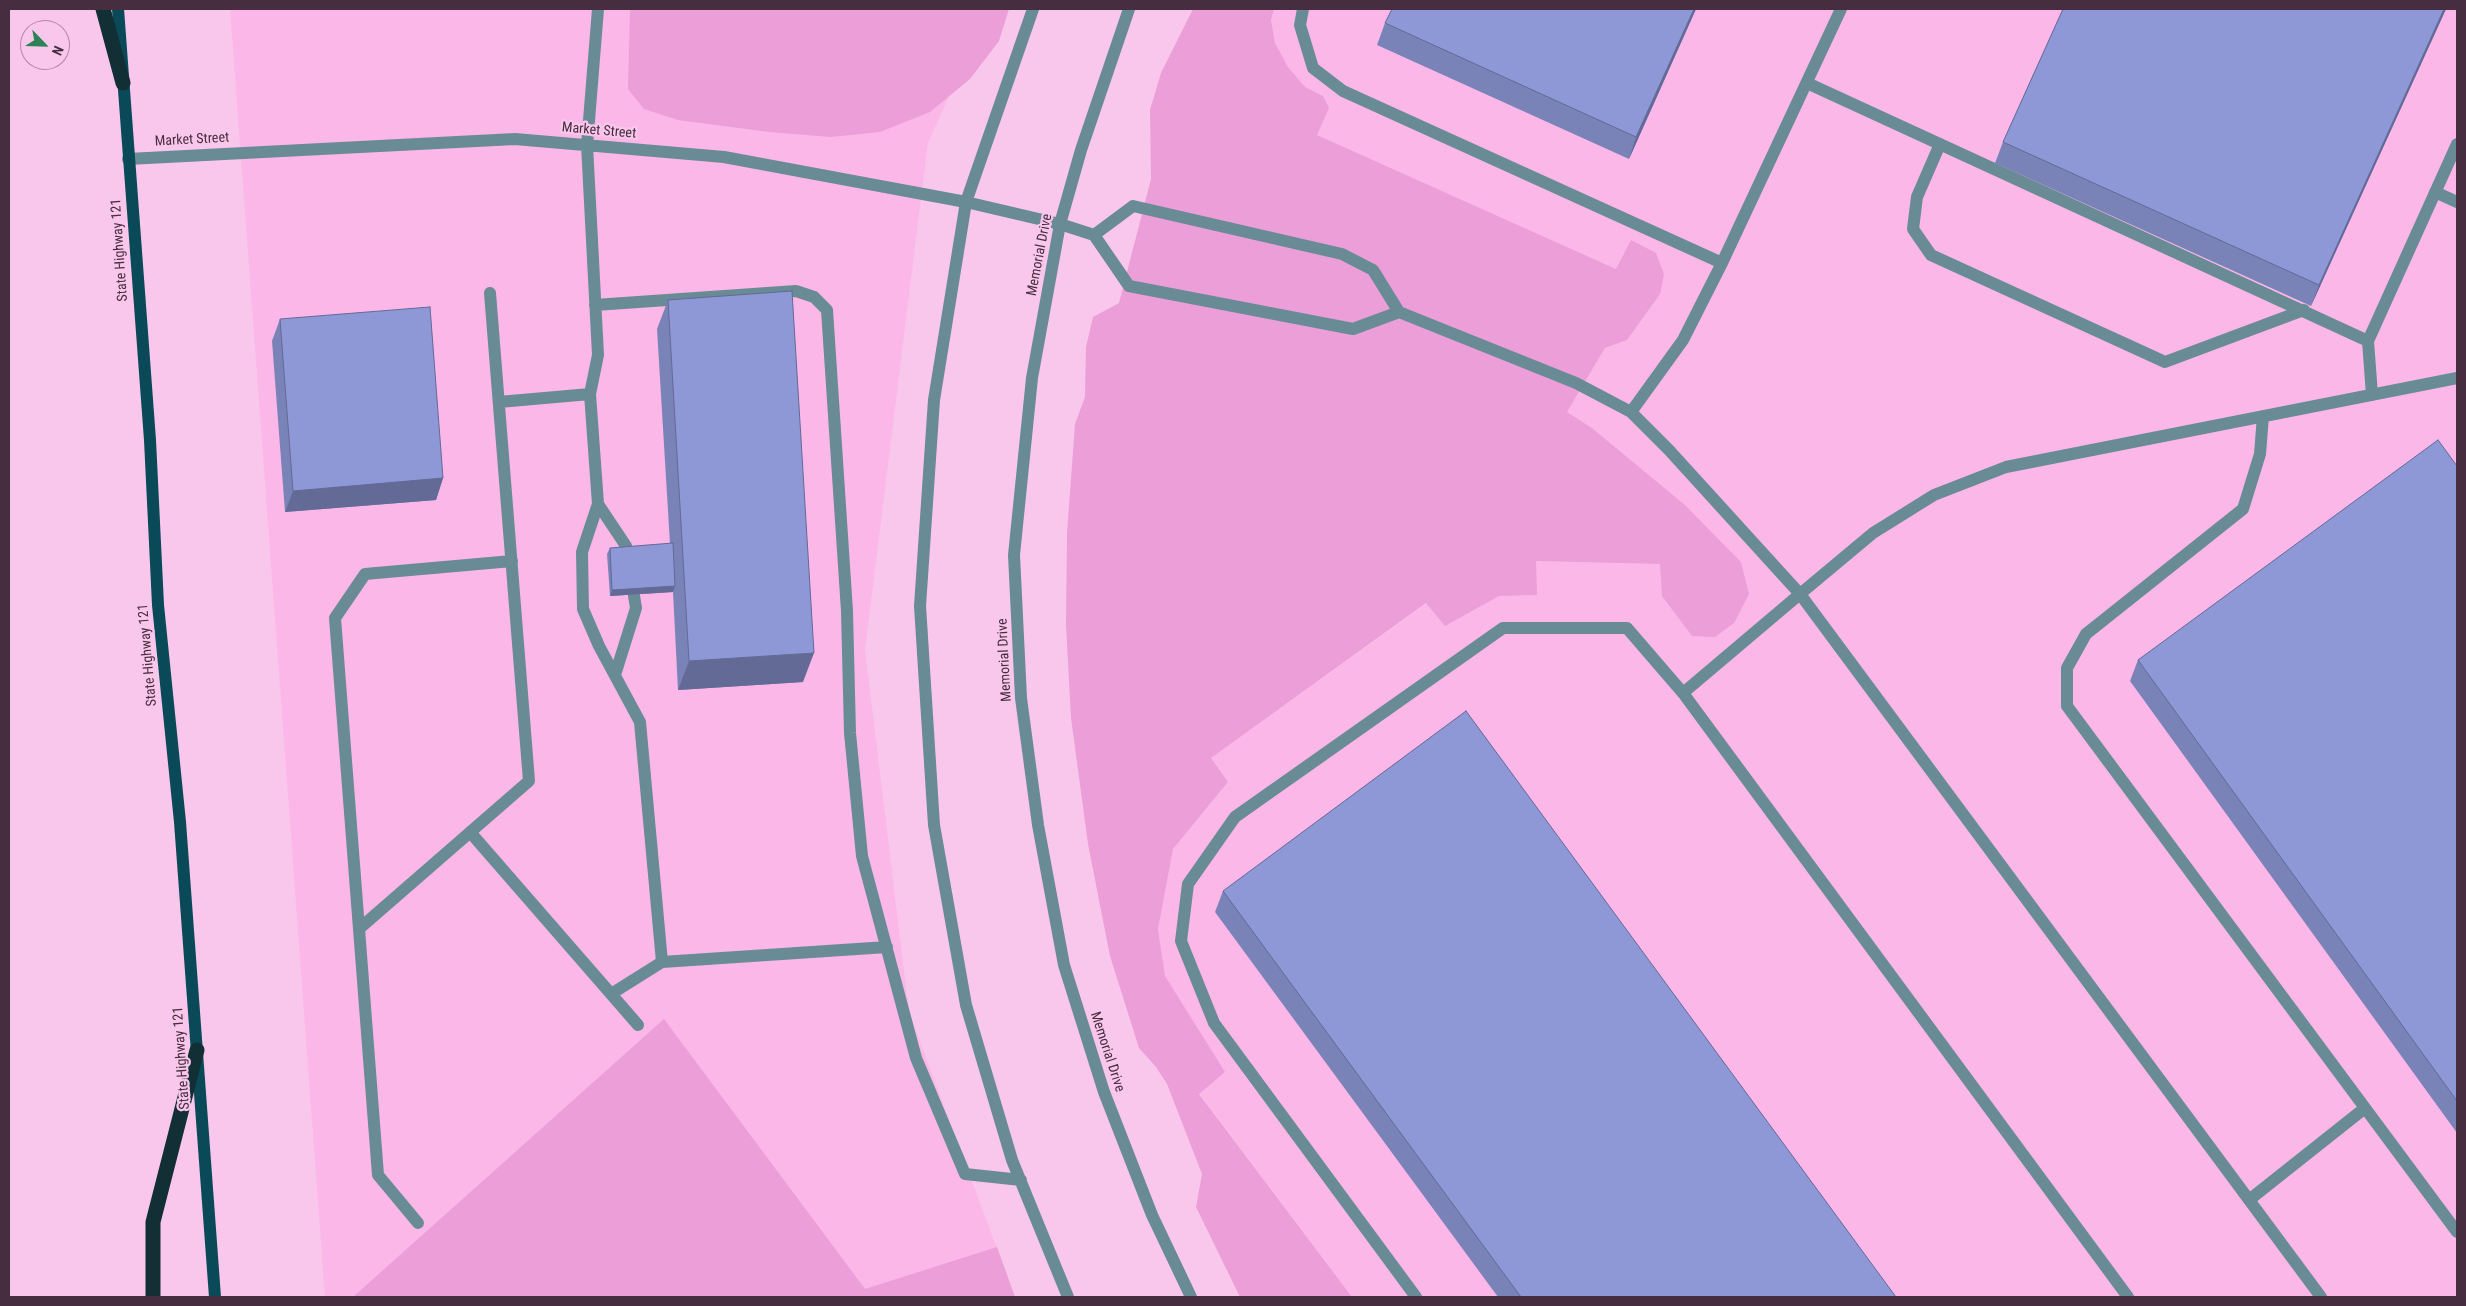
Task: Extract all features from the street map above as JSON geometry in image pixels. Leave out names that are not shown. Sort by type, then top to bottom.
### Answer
[{"type":"highway","points":[[103,9],[123,83]]},
{"type":"highway","points":[[153,1297],[153,1222],[197,1050]]},
{"type":"main road","name":"State Highway 121","points":[[118,9],[150,440],[158,605],[180,822],[215,1297]]},
{"type":"street","points":[[598,9],[588,145],[598,355],[590,394],[598,504],[582,552],[583,609],[640,722],[662,962]]},
{"type":"street","points":[[1033,9],[966,202],[934,400],[920,606],[936,835],[966,1005],[1012,1160],[1068,1297]]},
{"type":"street","name":"Memorial Drive","points":[[1129,9],[1081,150],[1060,224],[1032,378],[1014,554],[1021,698],[1038,825],[1064,965],[1104,1092],[1152,1216],[1191,1297]]},
{"type":"street","points":[[1303,9],[1300,25],[1313,68],[1344,91],[1722,263]]},
{"type":"street","points":[[1631,412],[1683,340],[1722,263],[1841,9]]},
{"type":"street","points":[[1807,84],[2304,310],[2368,341]]},
{"type":"street","name":"Market Street","points":[[128,158],[515,139],[724,157],[966,202],[1060,224],[1094,235]]},
{"type":"street","points":[[1940,144],[1917,197],[1913,229],[1931,255],[2129,346],[2165,362],[2304,310]]},
{"type":"street","points":[[2372,395],[2368,341],[2457,144]]},
{"type":"street","points":[[2435,192],[2457,202]]},
{"type":"street","points":[[1399,312],[1353,329],[1129,286],[1094,235],[1132,206],[1342,254],[1373,270],[1399,312],[1576,382],[1631,412],[1706,490],[1800,594],[2322,1297]]},
{"type":"street","points":[[595,305],[796,291],[814,297],[827,310],[847,611],[850,733],[862,856],[916,1058],[965,1174],[1021,1180]]},
{"type":"street","points":[[360,928],[529,781],[490,293]]},
{"type":"street","points":[[1683,693],[1873,534],[1934,495],[2006,468],[2457,378]]},
{"type":"street","points":[[499,402],[590,394]]},
{"type":"street","points":[[2262,416],[2260,454],[2243,509],[2086,634],[2067,668],[2067,706],[2457,1232]]},
{"type":"street","points":[[598,504],[626,546],[636,608],[615,675]]},
{"type":"street","points":[[418,1223],[378,1175],[335,618],[365,574],[512,561]]},
{"type":"street","points":[[1416,1297],[1214,1023],[1181,940],[1188,884],[1234,817],[1503,628],[1627,628],[1683,693],[2128,1297]]},
{"type":"street","points":[[470,832],[638,1025]]},
{"type":"street","points":[[610,994],[662,962],[887,947]]},
{"type":"street","points":[[2250,1200],[2366,1108]]},
{"type":"shaded area","points":[[230,9],[988,9],[928,143],[865,649],[909,1012],[1015,1297],[325,1297]]},
{"type":"shaded area","points":[[630,9],[1009,9],[999,41],[970,79],[930,112],[880,132],[831,137],[769,132],[678,120],[644,109],[628,89]]},
{"type":"shaded area","points":[[1193,9],[1274,9],[1271,20],[1275,43],[1288,67],[1305,87],[1323,96],[1329,108],[1317,135],[1616,269],[1631,240],[1656,253],[1664,274],[1660,294],[1627,340],[1605,348],[1567,412],[1592,428],[1685,505],[1741,562],[1749,594],[1734,623],[1715,637],[1692,636],[1662,596],[1660,564],[1536,561],[1537,595],[1499,596],[1445,626],[1426,603],[1211,758],[1228,782],[1173,849],[1158,929],[1165,976],[1225,1072],[1199,1094],[1352,1297],[1240,1297],[1196,1207],[1202,1174],[1167,1084],[1156,1067],[1139,1048],[1110,956],[1088,844],[1071,718],[1066,625],[1067,533],[1075,424],[1085,397],[1086,347],[1093,317],[1119,303],[1151,179],[1150,110],[1161,73]]},
{"type":"shaded area","points":[[1274,9],[2457,9],[2457,1297],[1352,1297],[1199,1093],[1224,1072],[1165,976],[1158,929],[1173,849],[1228,782],[1211,758],[1427,603],[1484,603],[1499,596],[1536,595],[1536,561],[1661,564],[1741,562],[1685,505],[1592,428],[1567,412],[1605,348],[1627,340],[1616,269],[1317,135],[1323,96],[1305,87],[1288,67],[1275,43],[1271,20]]},
{"type":"shaded area","points":[[664,1019],[865,1289],[997,1247],[1015,1297],[353,1297]]},
{"type":"building","points":[[1392,9],[1694,9],[1636,137],[1385,23]]},
{"type":"building","points":[[2063,9],[2444,9],[2319,285],[2003,142]]},
{"type":"building","points":[[792,291],[814,653],[689,661],[668,300]]},
{"type":"building","points":[[430,307],[443,478],[293,491],[280,319]]},
{"type":"building","points":[[2438,440],[2457,466],[2457,1101],[2138,660]]},
{"type":"building","points":[[673,543],[675,586],[612,590],[610,548]]},
{"type":"building","points":[[1466,711],[1896,1297],[1521,1297],[1223,891]]}]
